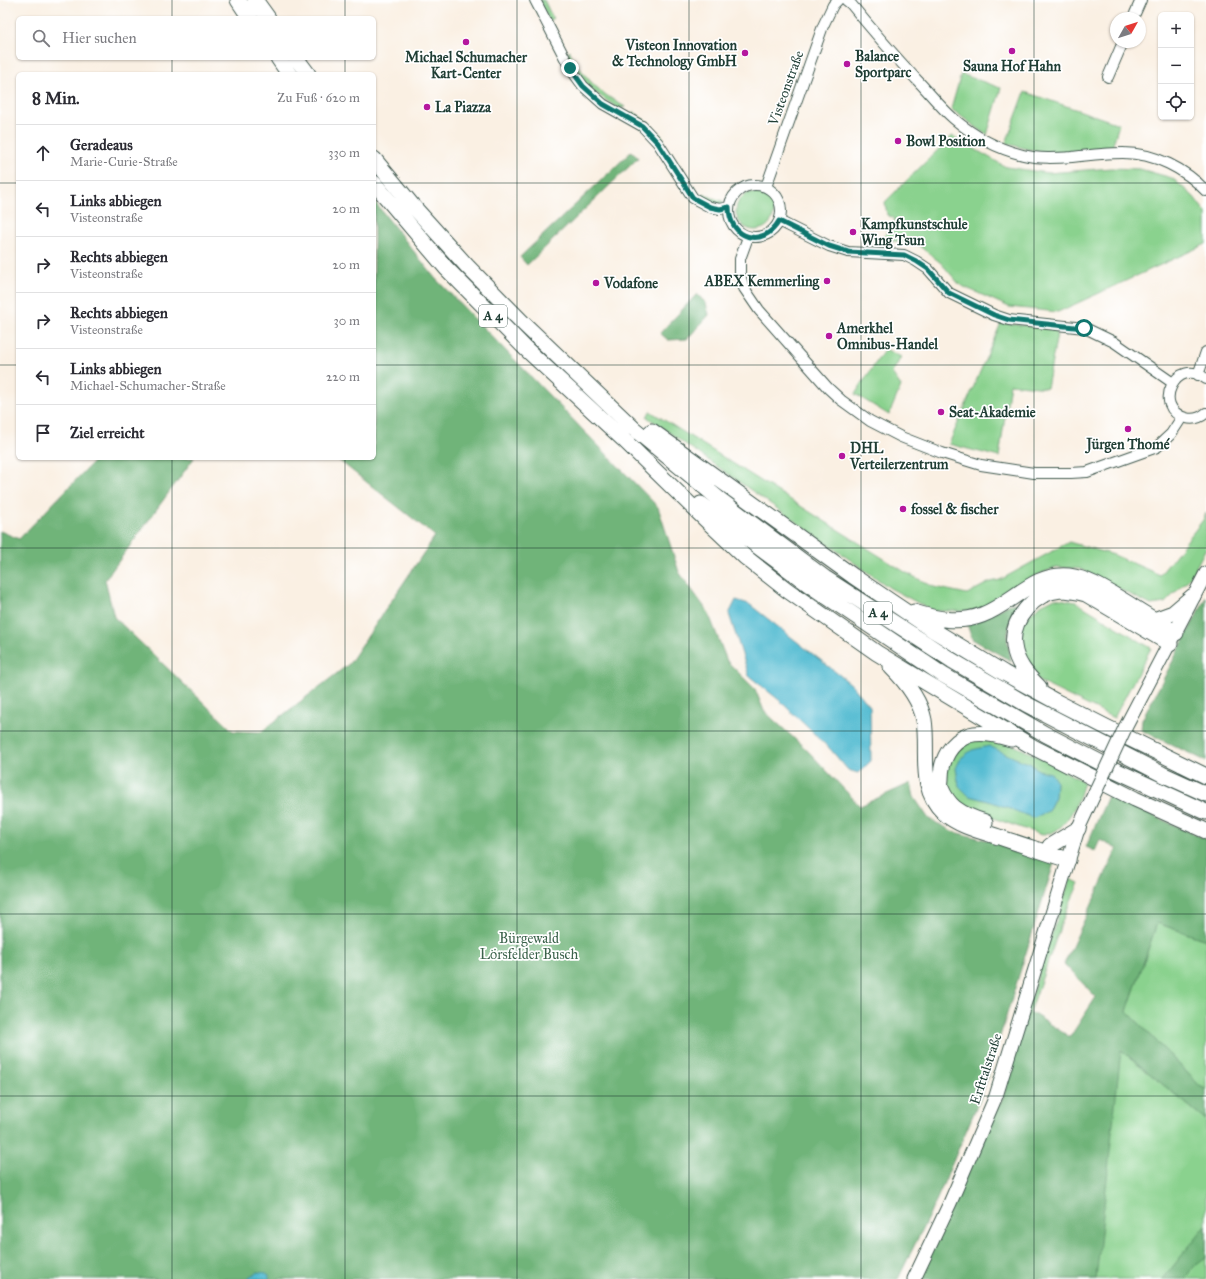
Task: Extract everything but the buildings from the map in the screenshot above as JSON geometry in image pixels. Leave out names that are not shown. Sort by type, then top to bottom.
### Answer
[{"type":"highway","points":[[238,0],[249,16]]},
{"type":"highway","points":[[255,0],[267,16]]},
{"type":"highway","points":[[279,60],[288,72]]},
{"type":"highway","points":[[298,60],[306,72]]},
{"type":"highway","name":"A 4","points":[[376,161],[412,205],[467,266],[524,324],[633,428],[719,499],[825,578],[953,661],[1026,704],[1206,794]]},
{"type":"highway","name":"A 4","points":[[376,185],[446,268],[526,349],[623,439],[712,513],[808,584],[943,675],[1045,734],[1113,769],[1206,812]]},
{"type":"highway","points":[[583,381],[847,572],[933,630],[1004,673],[1055,701],[1106,728],[1206,776]]},
{"type":"highway","points":[[623,439],[745,557],[787,590],[877,653],[1033,746],[1135,799],[1206,831]]},
{"type":"highway","points":[[901,608],[939,619],[970,619],[982,616],[992,611],[1034,583],[1043,579],[1069,576],[1086,580],[1100,587],[1154,620],[1172,638]]},
{"type":"highway","points":[[1055,701],[1041,690],[1023,670],[1018,662],[1013,644],[1020,616],[1031,604],[1044,595],[1062,590],[1086,594],[1172,638]]},
{"type":"highway","points":[[1154,620],[1172,613],[1193,596]]},
{"type":"highway","points":[[877,653],[902,678],[917,701],[924,719],[927,785],[934,802],[939,808],[960,824],[1069,857]]},
{"type":"highway","points":[[1033,746],[1000,735],[978,734],[960,739],[952,746],[944,758],[941,773],[941,786],[946,797],[955,808],[968,816],[1050,846],[1069,857]]},
{"type":"highway","points":[[1050,846],[1078,829]]},
{"type":"main road","name":"Erfttalstraße","points":[[914,1279],[950,1203],[996,1096],[1078,829],[1125,728],[1206,573]]},
{"type":"street","points":[[536,0],[570,68],[583,86],[603,104],[642,126],[658,143],[693,198],[710,207],[720,209],[729,207]]},
{"type":"street","name":"Visteonstraße","points":[[766,187],[823,26],[833,6],[838,0]]},
{"type":"street","points":[[846,0],[905,67],[953,118],[972,133],[992,144],[1024,156],[1049,158],[1124,153],[1143,155],[1170,164],[1187,174],[1206,191]]},
{"type":"street","points":[[1136,12],[1141,0]]},
{"type":"street","points":[[1108,77],[1120,48]]},
{"type":"street","points":[[750,185],[766,187],[773,191],[781,205],[781,213],[776,228],[770,233],[756,238],[741,234],[731,222],[729,207],[731,200],[742,188],[750,185]]},
{"type":"street","points":[[779,221],[829,246],[848,252],[904,255],[928,269],[949,293],[994,315],[1009,320],[1084,328],[1114,342],[1173,383]]},
{"type":"street","points":[[748,237],[740,259],[740,275],[744,288],[758,310],[828,388],[841,400],[870,421],[901,437],[942,454],[981,465],[1034,473],[1087,472],[1157,447],[1171,434],[1182,417]]},
{"type":"street","points":[[1206,352],[1202,377],[1191,373],[1184,374],[1173,383],[1168,395],[1172,408],[1182,417],[1196,418],[1206,413]]},
{"type":"green space","points":[[539,0],[544,0],[553,19],[549,21]]},
{"type":"green space","points":[[569,50],[580,68],[592,83],[625,107],[619,109],[590,89],[567,56]]},
{"type":"green space","points":[[961,74],[1001,88],[987,135],[951,109]]},
{"type":"green space","points":[[1025,92],[1119,124],[1112,148],[1079,152],[1054,152],[1031,150],[1006,143]]},
{"type":"green space","points":[[633,111],[664,138],[660,141],[634,118]]},
{"type":"green space","points":[[952,136],[1006,167],[1048,173],[1111,168],[1140,169],[1172,178],[1194,197],[1206,213],[1206,244],[1058,312],[1009,307],[960,285],[941,263],[918,245],[890,240],[885,236],[889,226],[895,224],[894,218],[887,215],[885,202]]},
{"type":"green space","points":[[632,151],[638,158],[527,265],[520,257]]},
{"type":"green space","points":[[751,192],[759,192],[771,201],[774,211],[771,221],[765,227],[759,230],[751,230],[739,221],[736,215],[736,207],[745,195]]},
{"type":"green space","points":[[704,194],[723,201],[722,205],[712,203],[702,198]]},
{"type":"green space","name":"Bürgewald Lörsfelder Busch","points":[[376,204],[435,278],[658,507],[679,572],[708,612],[727,661],[755,689],[764,711],[808,751],[860,806],[911,783],[914,797],[929,819],[954,832],[1003,844],[1054,863],[982,1094],[937,1199],[898,1279],[0,1279],[0,531],[19,539],[95,460],[193,460],[105,580],[114,617],[233,731],[261,732],[349,664],[435,536],[339,460],[376,460]]},
{"type":"green space","points":[[697,294],[706,303],[709,315],[687,339],[668,340],[660,333]]},
{"type":"green space","points":[[1001,323],[1058,329],[1047,388],[1010,384],[999,457],[949,444]]},
{"type":"green space","points":[[885,349],[901,357],[892,373],[901,386],[889,415],[855,394]]},
{"type":"green space","points":[[650,411],[905,572],[934,587],[967,594],[990,582],[1000,580],[1069,542],[1114,555],[1160,575],[1203,520],[1206,513],[1206,548],[1191,577],[1165,603],[1151,605],[1080,569],[1057,567],[1035,576],[976,611],[933,611],[890,588],[647,417]]},
{"type":"green space","points":[[1206,597],[1206,761],[1141,730],[1142,720]]},
{"type":"green space","points":[[1055,598],[1076,602],[1151,648],[1114,718],[1040,682],[1025,665],[1020,644],[1020,630],[1026,618],[1039,606]]},
{"type":"green space","points":[[1013,603],[1019,606],[1011,618],[1007,638],[1011,661],[972,639],[967,624]]},
{"type":"green space","points":[[973,739],[1011,744],[1037,756],[1084,782],[1080,796],[1063,825],[1057,830],[1042,835],[970,810],[956,800],[949,789],[946,770],[959,748]],"holes":[[[1015,758],[1031,764],[1038,770],[1051,774],[1056,781],[1055,797],[1048,811],[992,802],[969,796],[959,786],[956,768]]]},
{"type":"green space","points":[[1108,796],[1206,839],[1206,940],[1157,923],[1127,1011],[1199,1085],[1206,1090],[1206,1120],[1121,1050],[1096,1279],[917,1279],[1003,1097],[1027,1010],[1070,1037],[1096,997],[1064,964],[1117,849],[1100,840],[1095,851],[1086,847]]},
{"type":"green space","points":[[1070,879],[1079,883],[1064,916],[1030,1012],[1027,1010]]},
{"type":"green space","points":[[1157,923],[1206,940],[1206,1090],[1199,1085],[1127,1011]]},
{"type":"green space","points":[[1121,1050],[1206,1120],[1206,1279],[1062,1279]]},
{"type":"green space","points":[[1206,1225],[1206,1257],[1195,1265],[1186,1279],[1163,1279]]},
{"type":"water","points":[[736,600],[749,604],[851,684],[870,706],[871,761],[858,773],[848,770],[831,750],[779,700],[749,676],[729,614]]},
{"type":"water","points":[[989,746],[1031,764],[1038,770],[1051,773],[1056,781],[1055,797],[1048,811],[1034,818],[992,802],[969,796],[959,786],[956,768],[961,758],[972,750]]},
{"type":"water","points":[[259,1272],[269,1275],[269,1279],[248,1279],[250,1276]]},
{"type":"place","name":"Michael Schumacher Kart-Center","points":[[466,42]]},
{"type":"place","name":"Sauna Hof Hahn","points":[[1012,51]]},
{"type":"place","name":"Visteon Innovation & Technology GmbH","points":[[745,53]]},
{"type":"place","name":"Balance Sportparc","points":[[847,64]]},
{"type":"place","name":"La Piazza","points":[[427,107]]},
{"type":"place","name":"Bowl Position","points":[[898,141]]},
{"type":"place","name":"Kampfkunstschule Wing Tsun","points":[[853,232]]},
{"type":"place","name":"ABEX Kemmerling","points":[[827,281]]},
{"type":"place","name":"Vodafone","points":[[596,283]]},
{"type":"place","name":"Amerkhel Omnibus-Handel","points":[[829,336]]},
{"type":"place","name":"Seat-Akademie","points":[[941,412]]},
{"type":"place","name":"Jürgen Thomé","points":[[1128,429]]},
{"type":"place","name":"DHL Verteilerzentrum","points":[[842,456]]},
{"type":"place","name":"fossel & fischer","points":[[903,509]]},
{"type":"route","points":[[570,68],[583,86],[603,104],[642,126],[658,143],[693,198],[710,207],[720,209],[729,207],[731,222],[741,234],[756,238],[763,236],[776,228],[779,221],[829,246],[848,252],[904,255],[928,269],[949,293],[994,315],[1009,320],[1084,328]]}]
